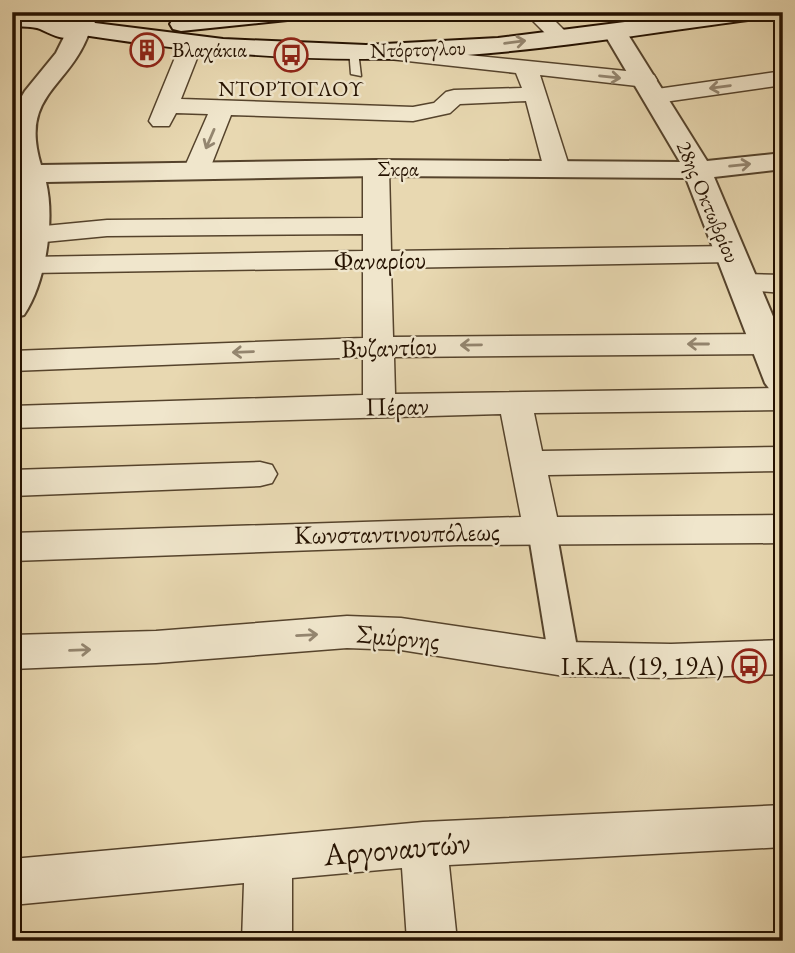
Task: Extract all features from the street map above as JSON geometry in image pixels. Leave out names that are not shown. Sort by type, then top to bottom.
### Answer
[{"type":"street","points":[[12,19],[129,27],[297,12]]},
{"type":"street","points":[[534,12],[560,37]]},
{"type":"street","name":"Ντόρτογλου","points":[[72,23],[192,43],[360,59],[755,12]]},
{"type":"street","points":[[12,100],[49,50],[55,36],[72,23]]},
{"type":"street","points":[[12,307],[29,265],[34,234],[33,189],[21,175],[23,119],[72,48],[72,23]]},
{"type":"street","name":"28ης Οκτωβρίου","points":[[614,30],[698,170],[783,383]]},
{"type":"street","points":[[192,43],[164,114],[223,107],[354,114],[413,114],[442,108],[454,97],[536,94]]},
{"type":"street","points":[[360,59],[441,59],[525,68],[651,88],[783,78]]},
{"type":"street","points":[[441,59],[454,97]]},
{"type":"street","points":[[525,68],[536,94],[557,169]]},
{"type":"street","points":[[196,171],[223,107]]},
{"type":"street","name":"Σκρα","points":[[21,175],[376,168],[698,170],[783,161]]},
{"type":"street","points":[[376,168],[375,260],[379,405]]},
{"type":"street","points":[[34,234],[107,228],[375,226]]},
{"type":"street","name":"Φαναρίου","points":[[29,265],[375,260],[737,269],[783,284]]},
{"type":"street","name":"Βυζαντίου","points":[[12,361],[379,346],[766,344]]},
{"type":"street","name":"Πέραν","points":[[12,417],[379,405],[783,399]]},
{"type":"street","points":[[515,404],[564,659]]},
{"type":"street","points":[[528,463],[783,459]]},
{"type":"street","points":[[12,482],[260,474]]},
{"type":"street","name":"Κωνσταντινουπόλεως","points":[[12,547],[241,537],[541,530],[783,529]]},
{"type":"street","name":"Σμύρνης","points":[[12,652],[156,647],[287,636],[378,633],[401,634],[564,659],[671,661],[783,657]]},
{"type":"street","name":"Αργοναυτών","points":[[12,882],[423,844],[783,825]]},
{"type":"street","points":[[423,844],[432,941]]},
{"type":"street","points":[[267,941],[268,860]]},
{"type":"place","name":"Βλαχάκια","points":[[147,50]]},
{"type":"place","name":"ΝΤΟΡΤΟΓΛΟΥ","points":[[291,55]]},
{"type":"place","name":"Ι.Κ.Α. (19, 19Α)","points":[[749,666]]}]
